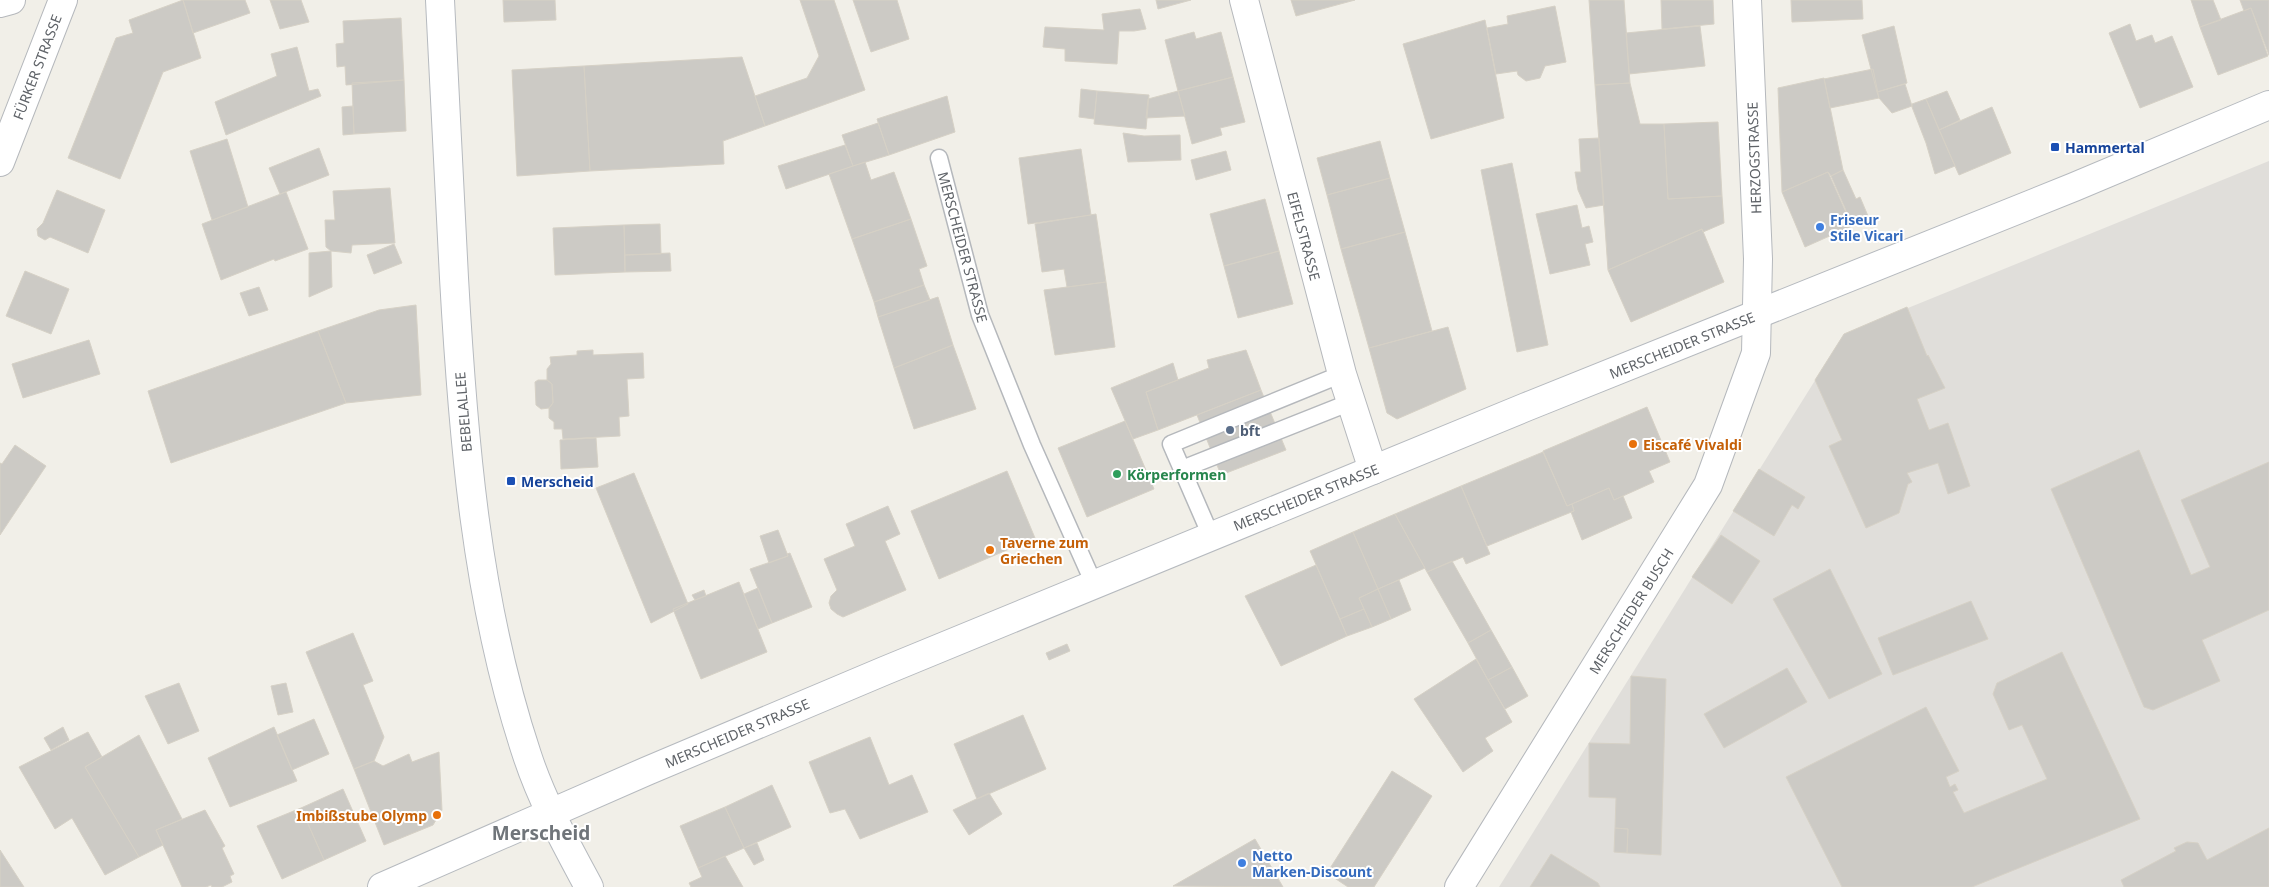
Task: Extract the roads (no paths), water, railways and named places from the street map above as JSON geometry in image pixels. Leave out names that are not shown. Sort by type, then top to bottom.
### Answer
[{"type":"main road","points":[[0,3],[11,0]]},
{"type":"main road","name":"FÜRKER STRASSE","points":[[0,162],[63,0]]},
{"type":"main road","name":"BEBELALLEE","points":[[440,0],[458,351],[468,473],[485,585],[506,682],[527,756],[551,813],[589,887]]},
{"type":"main road","name":"EIFELSTRASSE","points":[[1244,0],[1342,374],[1373,470]]},
{"type":"main road","name":"HERZOGSTRASSE","points":[[1747,0],[1758,259],[1756,315]]},
{"type":"main road","name":"MERSCHEIDER STRASSE","points":[[382,887],[551,813],[1094,584],[2074,188],[2269,105]]},
{"type":"main road","name":"MERSCHEIDER BUSCH","points":[[1459,887],[1708,485],[1756,353],[1756,315]]},
{"type":"lane","name":"MERSCHEIDER STRASSE","points":[[940,158],[980,315],[1032,445],[1094,584]]},
{"type":"lane","points":[[1211,536],[1171,444],[1342,374]]},
{"type":"lane","points":[[1182,469],[1350,402]]},
{"type":"place","name":"Hammertal","points":[[2055,147]]},
{"type":"place","name":"Friseur Stile Vicari","points":[[1820,227]]},
{"type":"place","name":"bft","points":[[1230,430]]},
{"type":"place","name":"Eiscafé Vivaldi","points":[[1633,444]]},
{"type":"place","name":"Körperformen","points":[[1117,474]]},
{"type":"place","name":"Merscheid","points":[[511,481]]},
{"type":"place","name":"Taverne zum Griechen","points":[[990,550]]},
{"type":"place","name":"Imbißstube Olymp","points":[[437,815]]},
{"type":"place","name":"Netto Marken-Discount","points":[[1242,863]]},
{"type":"district","name":"Merscheid","points":[[541,833]]}]
